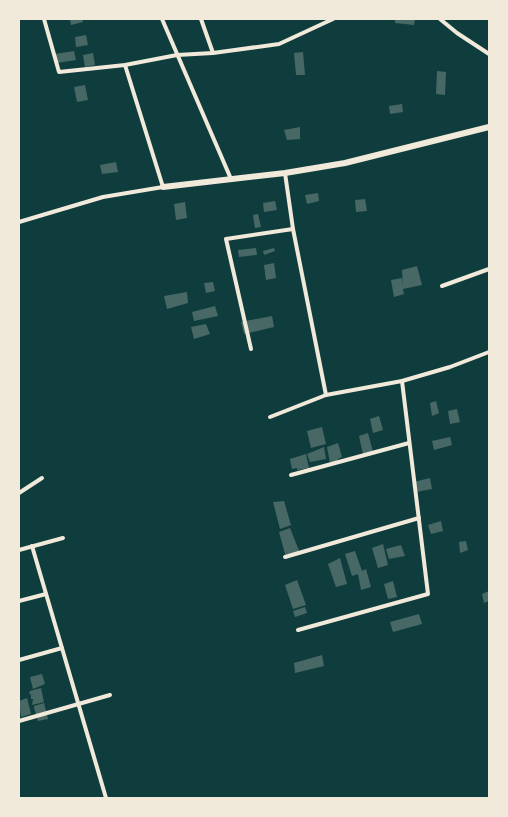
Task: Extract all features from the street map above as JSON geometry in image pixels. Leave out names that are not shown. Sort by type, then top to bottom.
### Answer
[{"type":"street","points":[[44,19],[59,72],[125,65],[177,54],[214,53],[279,44],[333,19]]},
{"type":"street","points":[[162,19],[231,179]]},
{"type":"street","points":[[201,19],[214,53]]},
{"type":"street","points":[[440,19],[457,33],[489,54]]},
{"type":"street","points":[[125,65],[163,187]]},
{"type":"street","points":[[19,222],[103,197],[163,187],[284,173],[384,154],[489,126]]},
{"type":"street","points":[[284,173],[293,229],[326,395]]},
{"type":"street","points":[[251,349],[226,239],[293,229]]},
{"type":"street","points":[[442,286],[489,269]]},
{"type":"street","points":[[270,417],[326,395],[402,381],[450,367],[489,352]]},
{"type":"street","points":[[298,630],[428,594],[402,381]]},
{"type":"street","points":[[291,475],[409,443]]},
{"type":"street","points":[[19,493],[42,478]]},
{"type":"street","points":[[285,557],[419,518]]},
{"type":"street","points":[[19,550],[63,538]]},
{"type":"street","points":[[32,546],[106,798]]},
{"type":"street","points":[[19,601],[46,594]]},
{"type":"street","points":[[19,660],[62,648]]},
{"type":"street","points":[[19,721],[110,695]]},
{"type":"building","points":[[70,19],[82,19],[83,22],[71,25]]},
{"type":"building","points":[[395,19],[415,19],[414,25],[395,23]]},
{"type":"building","points":[[86,35],[88,45],[76,47],[75,37]]},
{"type":"building","points":[[74,51],[76,60],[57,63],[55,54]]},
{"type":"building","points":[[303,52],[305,75],[296,75],[294,53]]},
{"type":"building","points":[[93,53],[95,65],[85,67],[83,55]]},
{"type":"building","points":[[437,71],[446,72],[445,95],[436,94]]},
{"type":"building","points":[[85,85],[88,100],[77,102],[74,87]]},
{"type":"building","points":[[402,104],[403,112],[390,114],[389,106]]},
{"type":"building","points":[[300,127],[300,139],[287,140],[284,130]]},
{"type":"building","points":[[116,162],[118,172],[102,174],[100,165]]},
{"type":"building","points":[[318,193],[319,201],[307,204],[305,195]]},
{"type":"building","points":[[365,199],[367,211],[356,212],[355,200]]},
{"type":"building","points":[[275,201],[277,210],[264,212],[263,203]]},
{"type":"building","points":[[185,202],[187,218],[176,220],[174,204]]},
{"type":"building","points":[[258,214],[261,227],[255,228],[253,215]]},
{"type":"building","points":[[256,248],[257,255],[239,257],[238,250]]},
{"type":"building","points":[[274,248],[275,251],[264,255],[263,251]]},
{"type":"building","points":[[274,263],[276,278],[266,280],[264,265]]},
{"type":"building","points":[[417,266],[422,285],[403,289],[404,294],[394,297],[391,280],[402,278],[403,286],[402,270]]},
{"type":"building","points":[[213,282],[215,291],[206,293],[204,283]]},
{"type":"building","points":[[187,292],[188,303],[167,309],[164,296]]},
{"type":"building","points":[[215,306],[218,316],[194,321],[192,312]]},
{"type":"building","points":[[272,316],[274,327],[244,334],[241,322]]},
{"type":"building","points":[[206,324],[210,334],[194,339],[191,327]]},
{"type":"building","points":[[436,401],[439,413],[432,416],[430,403]]},
{"type":"building","points":[[457,409],[460,422],[450,424],[448,411]]},
{"type":"building","points":[[379,416],[383,430],[373,433],[370,419]]},
{"type":"building","points":[[322,427],[326,444],[311,448],[307,431]]},
{"type":"building","points":[[368,433],[373,452],[363,454],[359,436]]},
{"type":"building","points":[[450,437],[452,445],[434,450],[432,441]]},
{"type":"building","points":[[338,443],[342,457],[338,459],[338,461],[330,463],[327,447]]},
{"type":"building","points":[[324,447],[326,459],[310,462],[307,454]]},
{"type":"building","points":[[306,454],[309,468],[297,470],[297,468],[292,469],[290,459]]},
{"type":"building","points":[[430,478],[432,489],[416,492],[414,482]]},
{"type":"building","points":[[284,501],[291,525],[280,529],[273,502]]},
{"type":"building","points":[[441,521],[443,531],[431,534],[428,525]]},
{"type":"building","points":[[290,528],[300,553],[285,554],[279,532]]},
{"type":"building","points":[[466,541],[468,550],[460,553],[459,542]]},
{"type":"building","points":[[383,544],[388,565],[378,568],[372,548]]},
{"type":"building","points":[[401,545],[405,556],[389,559],[386,549]]},
{"type":"building","points":[[355,551],[362,571],[366,569],[371,587],[361,590],[358,574],[352,576],[345,554]]},
{"type":"building","points":[[340,558],[347,584],[336,587],[328,564]]},
{"type":"building","points":[[297,580],[306,605],[293,609],[285,585]]},
{"type":"building","points":[[393,581],[397,597],[388,599],[384,584]]},
{"type":"building","points":[[489,591],[489,601],[484,603],[482,594]]},
{"type":"building","points":[[305,607],[307,613],[295,617],[293,611]]},
{"type":"building","points":[[419,614],[422,624],[393,632],[390,622]]},
{"type":"building","points":[[322,655],[324,666],[295,673],[294,663]]},
{"type":"building","points":[[42,674],[45,684],[33,689],[30,677]]},
{"type":"building","points":[[41,688],[44,702],[32,705],[33,699],[31,699],[31,695],[29,693],[30,691]]},
{"type":"building","points":[[27,698],[31,714],[21,717],[19,701]]},
{"type":"building","points":[[44,703],[48,719],[38,721],[34,706]]}]
